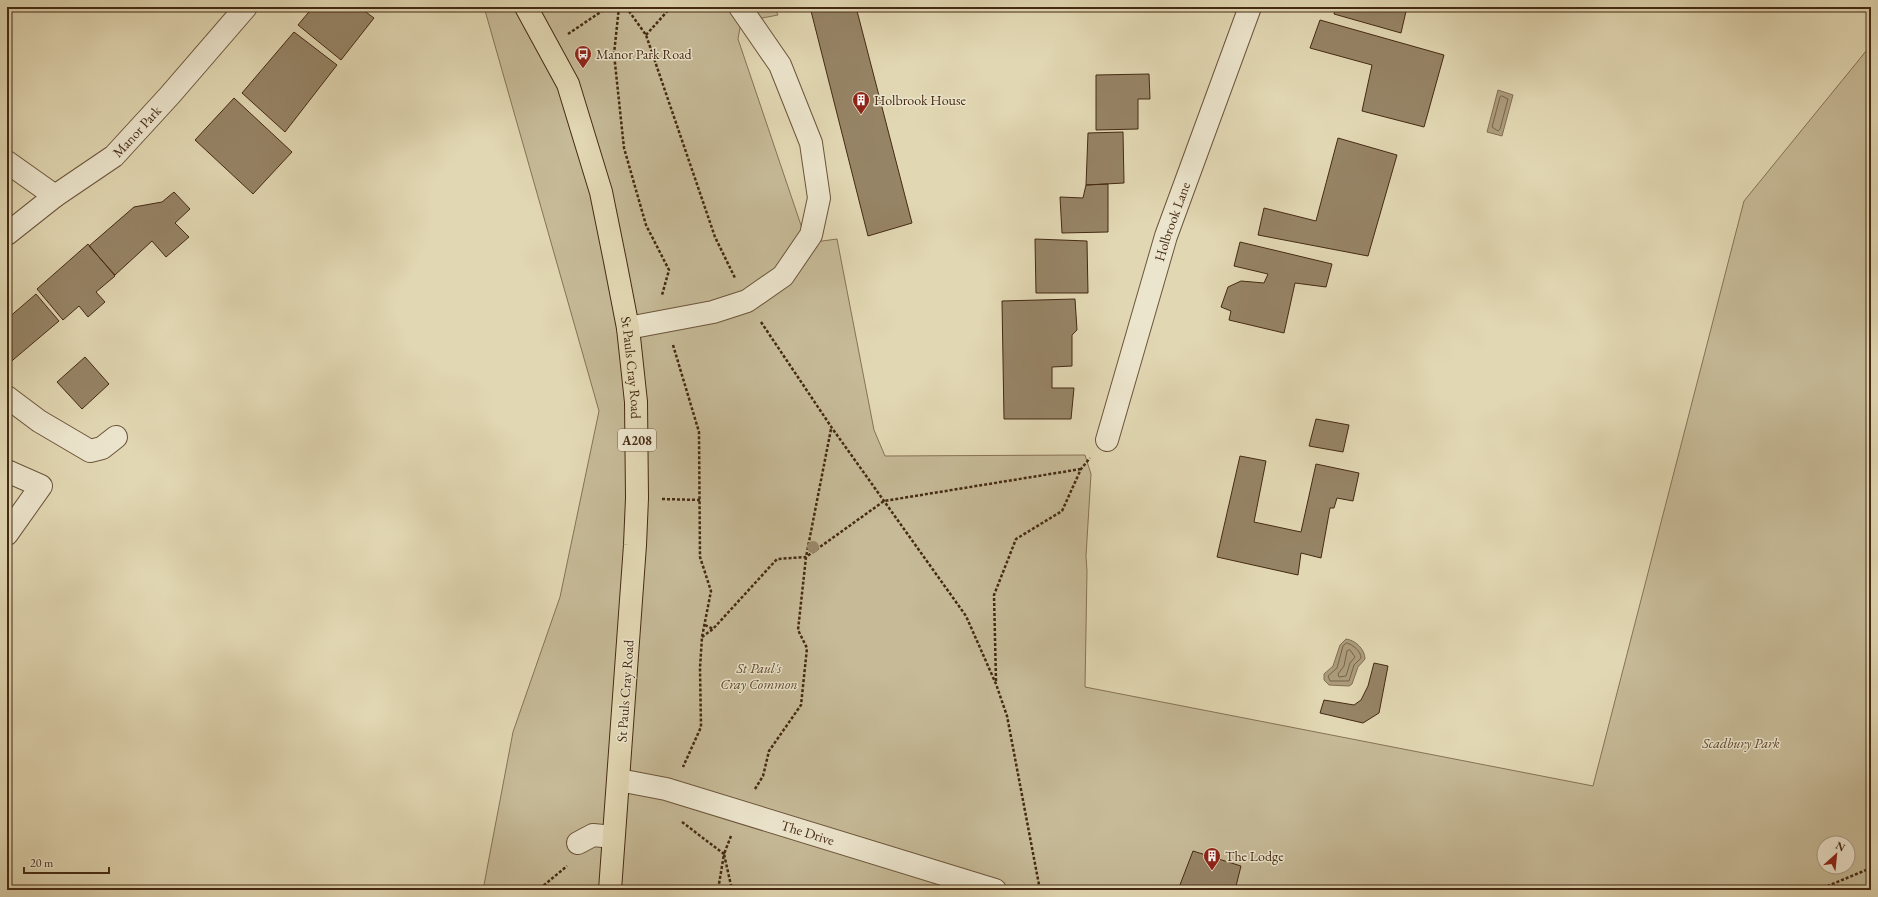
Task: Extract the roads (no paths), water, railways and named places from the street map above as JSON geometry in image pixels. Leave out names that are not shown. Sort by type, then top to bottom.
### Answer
[{"type":"main road","name":"St Pauls Cray Road","points":[[526,7],[568,84],[586,138],[601,192],[628,328],[636,402],[637,498],[619,780],[613,837],[610,890]]},
{"type":"street","name":"Manor Park","points":[[7,234],[55,196],[114,156],[170,95],[246,7]]},
{"type":"street","points":[[628,328],[712,312],[747,301],[782,276],[811,235],[819,198],[811,143],[780,65],[740,7]]},
{"type":"street","name":"Holbrook Lane","points":[[1107,440],[1166,236],[1250,7]]},
{"type":"street","points":[[7,162],[55,196]]},
{"type":"street","points":[[7,397],[39,421],[90,451],[102,448],[116,437]]},
{"type":"street","points":[[7,471],[41,486],[7,534]]},
{"type":"street","name":"The Drive","points":[[619,780],[666,789],[740,813],[995,890]]},
{"type":"street","points":[[578,843],[593,835],[613,837]]},
{"type":"water","points":[[1498,90],[1513,95],[1502,136],[1487,132]]},
{"type":"water","points":[[1346,639],[1353,641],[1359,646],[1365,655],[1365,659],[1358,667],[1352,684],[1349,686],[1329,685],[1324,680],[1324,674],[1333,666],[1340,645]]},
{"type":"place","name":"Manor Park Road","points":[[583,69]]},
{"type":"place","name":"Holbrook House","points":[[861,115]]},
{"type":"place","name":"The Lodge","points":[[1212,871]]},
{"type":"park label","name":"St Paul's Cray Common","points":[[759,676]]},
{"type":"park label","name":"Scadbury Park","points":[[1741,743]]}]
